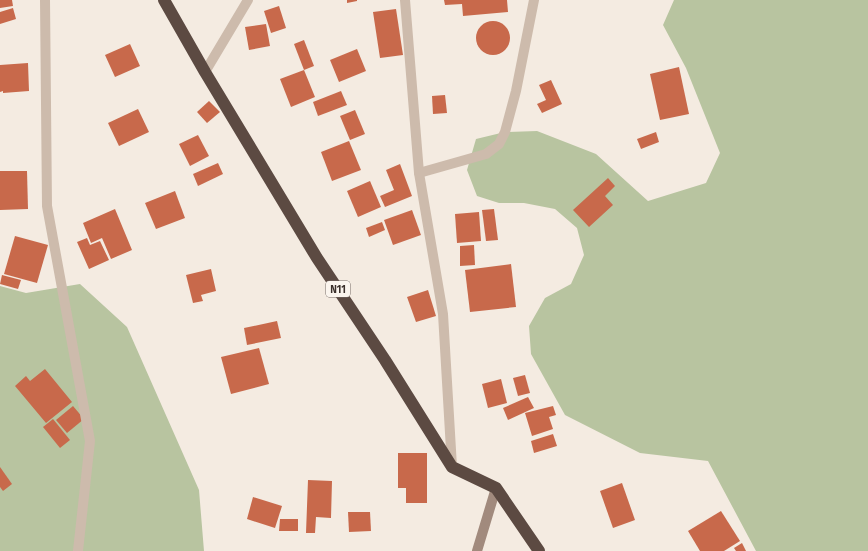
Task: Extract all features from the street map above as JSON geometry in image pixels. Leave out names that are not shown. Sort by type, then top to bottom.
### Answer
[{"type":"highway","name":"N11","points":[[164,0],[205,72],[317,258],[385,360],[452,468]]},
{"type":"highway","points":[[452,468],[496,488],[539,551]]},
{"type":"street","points":[[44,0],[47,206],[90,441],[78,551]]},
{"type":"street","points":[[205,72],[248,0]]},
{"type":"street","points":[[405,0],[419,173],[443,314],[452,468]]},
{"type":"street","points":[[419,173],[486,154],[499,144],[505,132],[516,91],[534,0]]},
{"type":"street","points":[[478,551],[496,488]]},
{"type":"green space","points":[[674,0],[868,0],[868,551],[756,551],[708,461],[640,453],[565,415],[531,354],[529,326],[545,298],[571,284],[584,255],[577,228],[555,209],[524,203],[499,203],[477,196],[467,170],[476,139],[505,132],[537,131],[596,154],[648,201],[706,183],[720,153],[686,68],[663,25]]},
{"type":"green space","points":[[80,284],[127,327],[199,490],[204,551],[0,551],[0,286],[26,293]]},
{"type":"building","points":[[0,0],[12,0],[13,6],[0,8]]},
{"type":"building","points":[[347,0],[357,0],[357,1],[347,3]]},
{"type":"building","points":[[444,0],[507,0],[508,12],[463,16],[462,4],[445,5]]},
{"type":"building","points":[[279,6],[286,28],[271,33],[264,11]]},
{"type":"building","points":[[13,8],[16,19],[0,24],[0,12]]},
{"type":"building","points":[[396,9],[403,55],[380,58],[373,12]]},
{"type":"building","points":[[490,21],[496,21],[500,22],[507,28],[510,38],[509,45],[503,52],[496,55],[490,55],[486,54],[479,48],[476,41],[476,35],[477,31],[483,24]]},
{"type":"building","points":[[266,24],[270,46],[249,50],[245,27]]},
{"type":"building","points":[[304,40],[314,66],[304,70],[294,44]]},
{"type":"building","points":[[130,44],[140,66],[115,77],[105,55]]},
{"type":"building","points":[[357,49],[366,71],[339,82],[330,60]]},
{"type":"building","points":[[28,63],[29,91],[0,92],[0,65]]},
{"type":"building","points":[[679,67],[689,114],[660,120],[650,74]]},
{"type":"building","points":[[304,70],[315,97],[291,107],[280,79]]},
{"type":"building","points":[[551,80],[562,104],[542,113],[537,104],[546,100],[539,85]]},
{"type":"building","points":[[341,91],[347,105],[318,116],[313,102]]},
{"type":"building","points":[[445,95],[447,113],[433,114],[432,96]]},
{"type":"building","points":[[209,101],[220,112],[207,123],[197,112]]},
{"type":"building","points":[[138,109],[149,132],[119,146],[108,123]]},
{"type":"building","points":[[355,110],[365,134],[350,140],[340,116]]},
{"type":"building","points":[[656,132],[659,142],[641,149],[637,139]]},
{"type":"building","points":[[198,135],[209,156],[190,166],[179,144]]},
{"type":"building","points":[[349,141],[361,170],[332,181],[321,152]]},
{"type":"building","points":[[218,163],[223,174],[198,186],[193,174]]},
{"type":"building","points":[[400,164],[412,196],[385,207],[380,196],[394,190],[386,170]]},
{"type":"building","points":[[0,171],[27,171],[28,209],[0,210]]},
{"type":"building","points":[[608,178],[615,186],[605,196],[613,205],[589,227],[573,210]]},
{"type":"building","points":[[370,181],[381,207],[358,217],[347,191]]},
{"type":"building","points":[[175,191],[185,218],[156,229],[145,203]]},
{"type":"building","points":[[115,209],[132,250],[111,259],[102,238],[91,243],[83,223]]},
{"type":"building","points":[[494,209],[498,240],[486,241],[482,210]]},
{"type":"building","points":[[412,210],[421,235],[393,245],[384,220]]},
{"type":"building","points":[[479,212],[481,241],[457,243],[455,214]]},
{"type":"building","points":[[382,222],[385,230],[369,237],[366,228]]},
{"type":"building","points":[[15,236],[48,245],[37,283],[4,274]]},
{"type":"building","points":[[87,238],[90,245],[100,241],[109,260],[89,269],[77,242]]},
{"type":"building","points":[[474,245],[475,265],[460,266],[460,246]]},
{"type":"building","points":[[511,264],[516,307],[470,312],[465,270]]},
{"type":"building","points":[[211,269],[216,291],[201,295],[203,301],[193,303],[186,275]]},
{"type":"building","points":[[2,275],[21,280],[18,289],[0,284]]},
{"type":"building","points":[[428,290],[436,316],[416,322],[407,297]]},
{"type":"building","points":[[277,321],[281,338],[247,345],[244,328]]},
{"type":"building","points":[[259,348],[269,384],[231,394],[221,357]]},
{"type":"building","points":[[45,369],[72,402],[46,423],[15,386],[26,376],[30,381]]},
{"type":"building","points":[[525,375],[530,393],[518,396],[513,378]]},
{"type":"building","points":[[501,379],[507,403],[488,408],[482,384]]},
{"type":"building","points":[[528,397],[534,408],[508,420],[503,408]]},
{"type":"building","points":[[73,406],[84,419],[67,433],[56,420]]},
{"type":"building","points":[[553,406],[556,415],[549,417],[553,429],[532,436],[525,413]]},
{"type":"building","points":[[53,419],[70,440],[60,448],[43,427]]},
{"type":"building","points":[[553,434],[557,446],[534,453],[531,441]]},
{"type":"building","points":[[398,453],[427,453],[427,503],[406,503],[406,488],[398,488]]},
{"type":"building","points":[[0,467],[12,484],[3,491],[0,487]]},
{"type":"building","points":[[308,480],[332,481],[331,518],[316,517],[315,533],[306,533]]},
{"type":"building","points":[[622,483],[635,520],[613,528],[600,491]]},
{"type":"building","points":[[253,497],[282,506],[275,528],[247,519]]},
{"type":"building","points":[[721,511],[740,541],[724,551],[700,551],[688,531]]},
{"type":"building","points":[[348,512],[370,512],[371,531],[349,532]]},
{"type":"building","points":[[280,519],[298,519],[298,531],[279,531]]},
{"type":"building","points":[[742,543],[746,551],[736,551],[734,548]]}]
